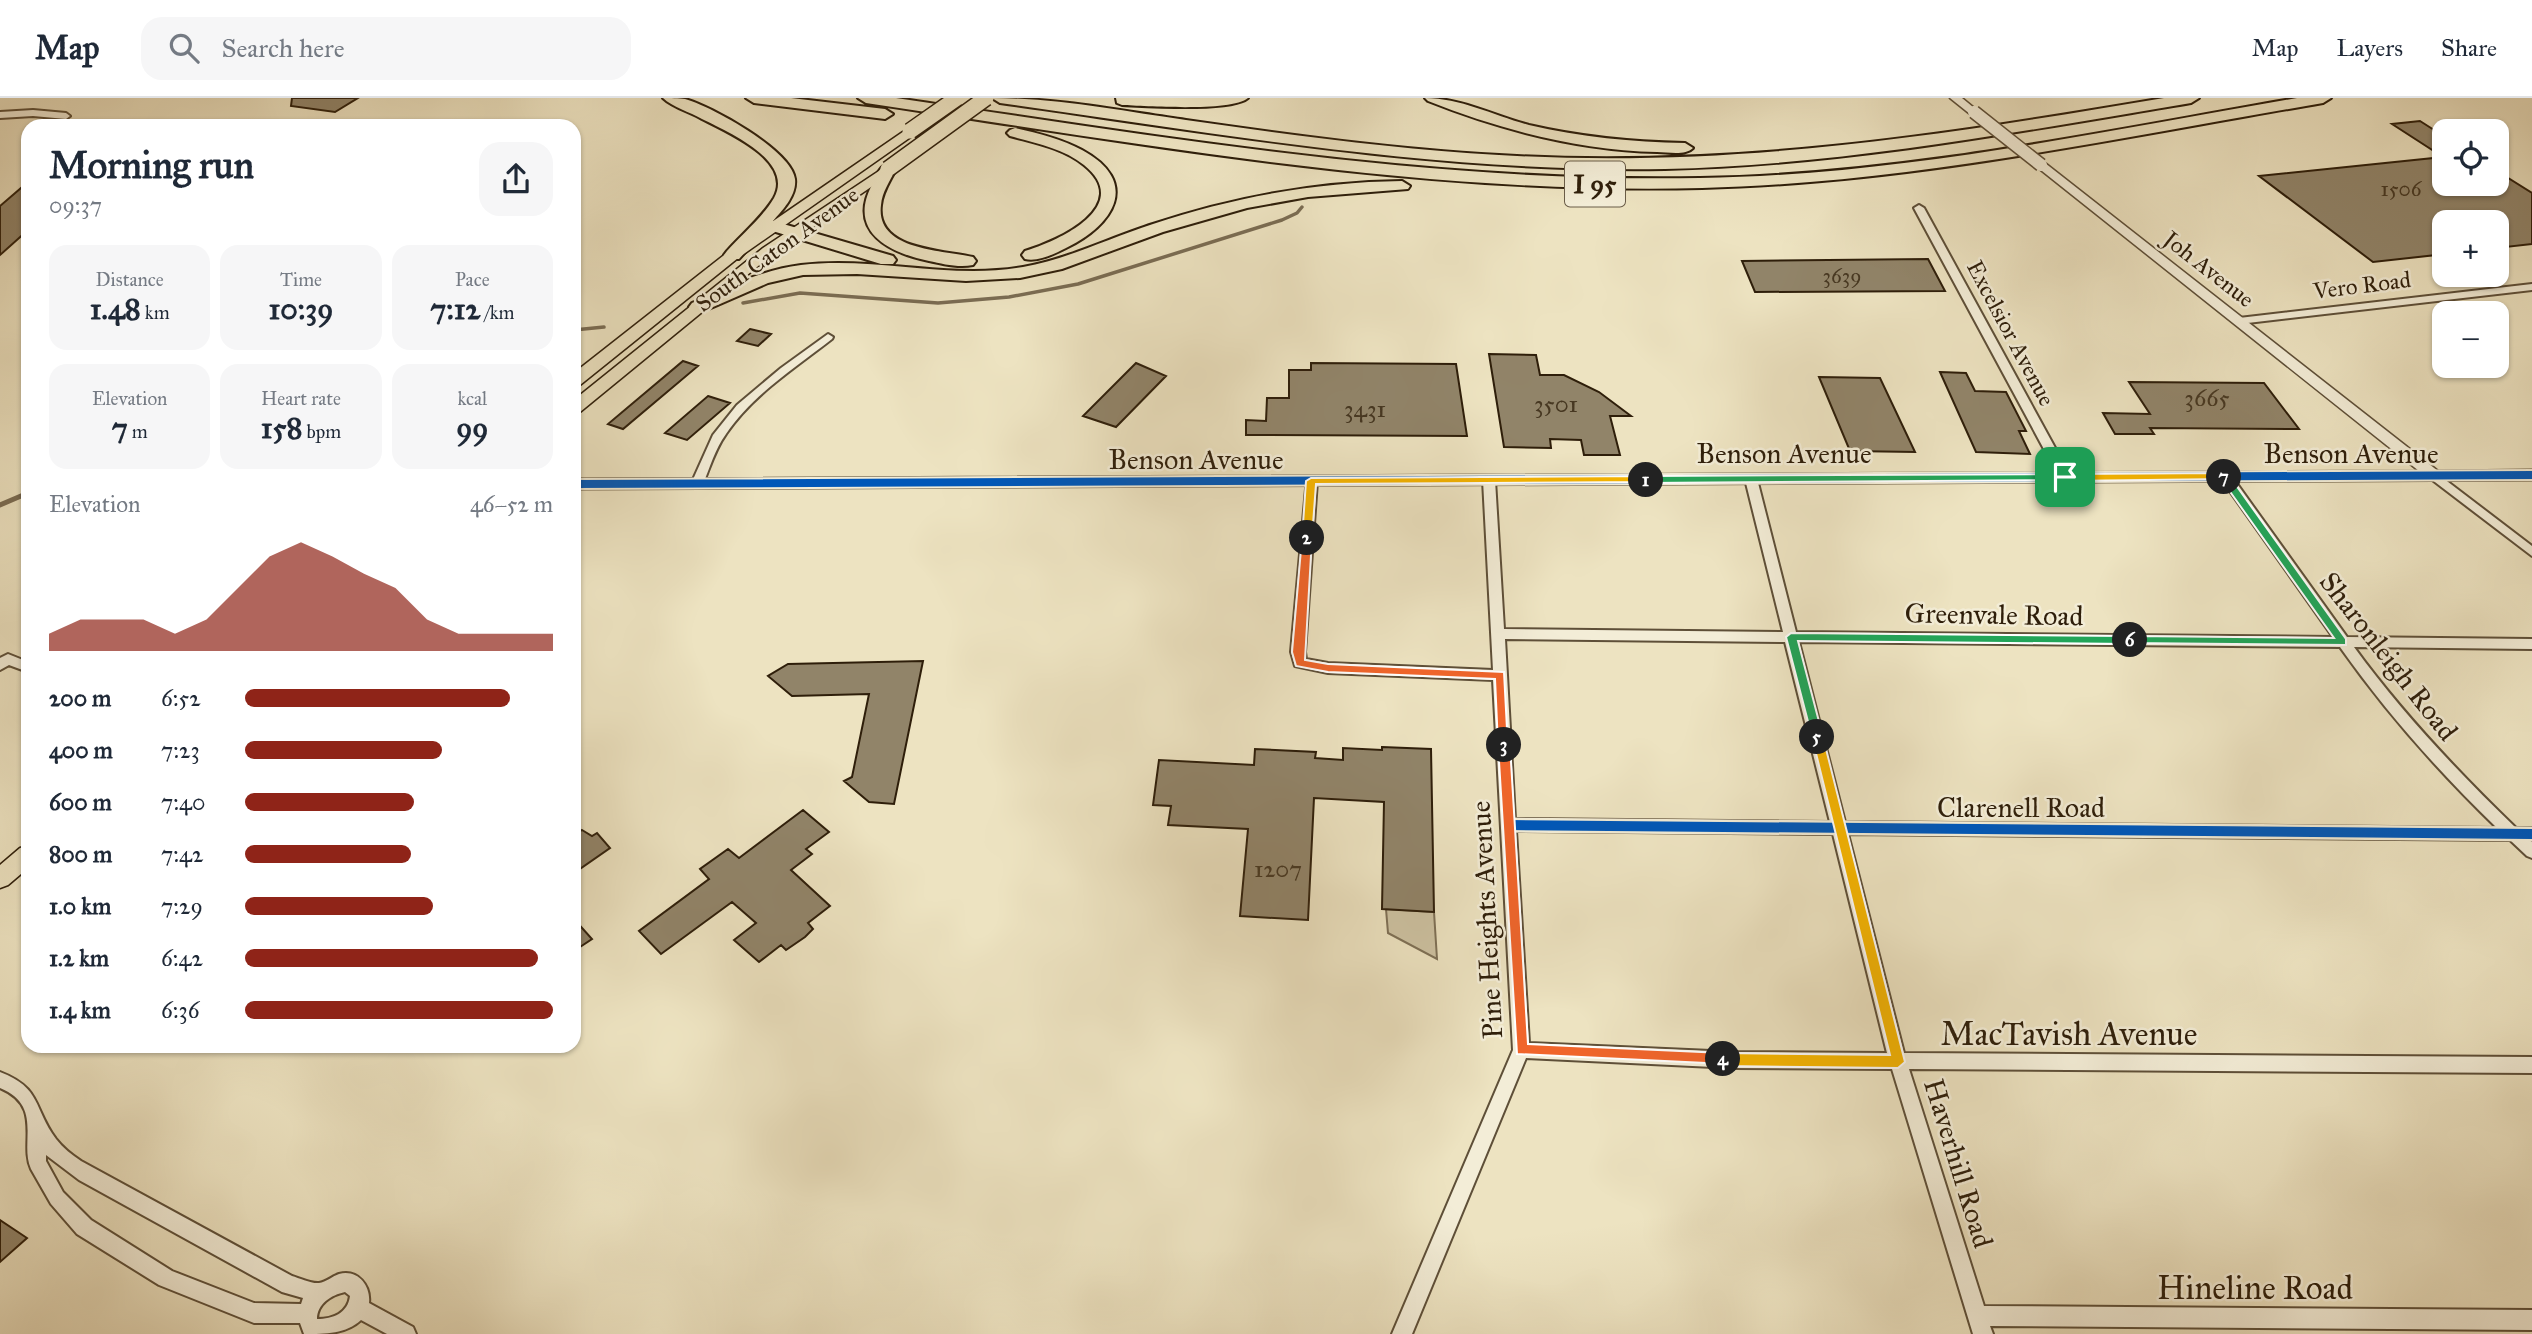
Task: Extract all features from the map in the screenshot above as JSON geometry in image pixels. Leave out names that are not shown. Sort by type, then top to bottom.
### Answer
[{"type":"highway","points":[[671,98],[708,116],[770,155],[786,175],[787,183],[781,200],[733,255]]},
{"type":"highway","points":[[754,98],[1029,136],[1068,150],[1084,159],[1105,180],[1108,191],[1101,215],[1080,235],[1056,247],[1017,258],[992,261],[942,259],[906,249],[882,233],[876,225],[872,216],[873,201],[888,169]]},
{"type":"highway","name":"I 95","points":[[866,98],[1320,164],[1419,175],[1527,182],[1666,184],[1783,179],[1915,166],[2323,98]]},
{"type":"highway","name":"I 95","points":[[1000,98],[1368,149],[1464,158],[1581,164],[1684,163],[1810,157],[1919,143],[2191,98]]},
{"type":"highway","points":[[1092,98],[1302,128],[1431,142],[1581,150],[1731,148],[2093,114]]},
{"type":"highway","points":[[1092,98],[1188,103],[1240,98]]},
{"type":"highway","points":[[1433,98],[1489,119],[1560,136],[1632,146],[1731,148]]},
{"type":"highway","points":[[698,307],[757,281],[800,270],[852,268],[989,276],[1044,268],[1228,206],[1327,189],[1414,186],[1611,194],[1751,190],[1882,175],[2051,145]]},
{"type":"highway","points":[[773,226],[941,275]]},
{"type":"main road","name":"South Caton Avenue","points":[[581,375],[733,255],[957,98]]},
{"type":"main road","name":"South Caton Avenue","points":[[581,402],[794,233],[986,98]]},
{"type":"main road","points":[[0,878],[21,861]]},
{"type":"street","name":"Joh Avenue","points":[[1955,98],[2435,476]]},
{"type":"street","points":[[0,107],[18,108],[33,113]]},
{"type":"street","points":[[0,116],[33,113],[66,116]]},
{"type":"street","name":"Excelsior Avenue","points":[[1919,208],[2065,477]]},
{"type":"street","name":"Vero Road","points":[[2239,321],[2532,287]]},
{"type":"street","points":[[697,484],[713,446],[726,425],[784,371],[828,337]]},
{"type":"street","name":"Benson Avenue","points":[[581,484],[2532,475]]},
{"type":"street","points":[[2435,476],[2532,552]]},
{"type":"street","name":"Sharonleigh Road","points":[[2226,477],[2342,642],[2415,733],[2462,785],[2532,852]]},
{"type":"street","name":"Haverhill Road","points":[[1751,479],[1898,1062],[1980,1325]]},
{"type":"street","name":"Pine Heights Avenue","points":[[1402,1334],[1521,1050],[1489,480]]},
{"type":"street","points":[[1311,481],[1298,652],[1300,663],[1328,668],[1500,675]]},
{"type":"street","name":"Greenvale Road","points":[[1498,634],[2532,644]]},
{"type":"street","points":[[0,665],[8,659],[21,664]]},
{"type":"street","name":"Clarenell Road","points":[[1509,825],[2532,834]]},
{"type":"street","name":"MacTavish Avenue","points":[[1521,1050],[1683,1059],[2532,1065]]},
{"type":"street","points":[[0,1080],[9,1082],[30,1101],[38,1123],[55,1152],[100,1181],[289,1285],[320,1293]]},
{"type":"street","points":[[38,1123],[37,1163],[57,1198],[84,1227],[166,1278],[254,1313],[307,1314]]},
{"type":"street","points":[[347,1282],[360,1291],[359,1308],[347,1323],[329,1333],[320,1333],[311,1328],[307,1314],[320,1293],[329,1286],[347,1282]]},
{"type":"street","points":[[359,1308],[406,1334]]},
{"type":"street","name":"Hineline Road","points":[[1980,1325],[2532,1321]]},
{"type":"shaded area","points":[[1386,909],[1434,912],[1437,959],[1388,933]]},
{"type":"building","points":[[292,98],[358,98],[335,112],[291,106]]},
{"type":"building","points":[[2420,121],[2432,129],[2432,150],[2392,124]]},
{"type":"building","points":[[2432,158],[2432,196],[2509,196],[2509,179],[2532,193],[2532,244],[2509,247],[2509,210],[2432,210],[2432,255],[2373,262],[2259,176]]},
{"type":"building","points":[[21,188],[21,236],[0,255],[0,206]]},
{"type":"building","points":[[1928,259],[1945,291],[1755,292],[1742,261]]},
{"type":"building","points":[[750,329],[771,334],[758,346],[737,341]]},
{"type":"building","points":[[1489,354],[1536,355],[1540,375],[1564,375],[1599,392],[1631,416],[1610,416],[1620,455],[1584,455],[1581,440],[1550,439],[1551,448],[1504,447]]},
{"type":"building","points":[[683,361],[698,366],[623,429],[608,424]]},
{"type":"building","points":[[1136,363],[1166,376],[1116,427],[1083,416]]},
{"type":"building","points":[[1311,363],[1456,364],[1467,436],[1246,435],[1246,420],[1266,421],[1267,398],[1289,398],[1289,370],[1311,370]]},
{"type":"building","points":[[1940,372],[1966,373],[1975,391],[2006,392],[2026,431],[2019,431],[2030,454],[1976,452]]},
{"type":"building","points":[[1819,377],[1880,378],[1915,452],[1850,451]]},
{"type":"building","points":[[2129,382],[2264,383],[2299,429],[2150,428],[2154,434],[2115,434],[2103,413],[2150,414]]},
{"type":"building","points":[[708,396],[730,403],[687,440],[665,433]]},
{"type":"building","points":[[923,661],[894,804],[869,802],[844,781],[852,777],[869,694],[792,696],[768,676],[788,664]]},
{"type":"building","points":[[1382,747],[1431,749],[1434,912],[1382,909],[1384,802],[1314,798],[1308,920],[1240,916],[1248,829],[1168,825],[1171,806],[1153,805],[1159,760],[1254,765],[1255,749],[1316,752],[1315,758],[1343,760],[1343,748],[1382,750]]},
{"type":"building","points":[[803,810],[829,832],[806,849],[812,854],[791,870],[830,906],[808,923],[813,929],[805,937],[786,950],[781,945],[759,962],[734,940],[756,923],[732,902],[661,954],[639,931],[709,879],[700,869],[728,849],[739,858]]},
{"type":"building","points":[[581,831],[592,836],[597,833],[610,848],[581,868]]},
{"type":"building","points":[[581,927],[592,939],[581,946]]},
{"type":"building","points":[[0,1220],[27,1238],[0,1262]]},
{"type":"waterway","points":[[743,303],[800,293],[938,303],[1009,297],[1078,284],[1282,220],[1297,213],[1302,207]]},
{"type":"waterway","points":[[581,329],[604,327]]},
{"type":"waterway","points":[[0,505],[21,496]]},
{"type":"cycle path","points":[[581,484],[2532,475]]},
{"type":"cycle path","points":[[1509,825],[2532,834]]},
{"type":"route","points":[[2065,477],[2226,477],[2342,642],[1791,637],[1898,1062],[1683,1059],[1521,1050],[1500,675],[1328,668],[1300,663],[1298,652],[1311,481],[2065,477]]}]
